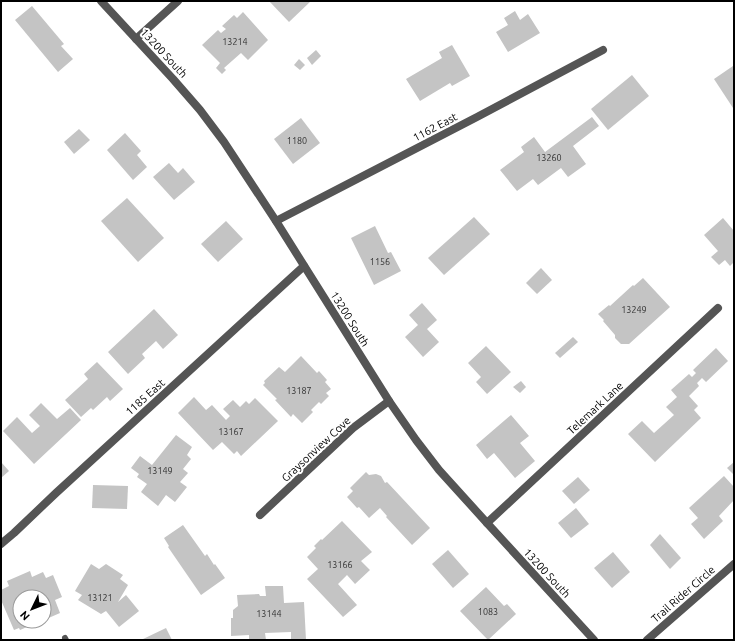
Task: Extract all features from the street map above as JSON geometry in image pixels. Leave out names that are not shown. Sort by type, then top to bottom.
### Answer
[{"type":"street","name":"13200 South","points":[[101,1],[173,79],[200,110],[224,142],[276,221],[389,401],[439,470],[594,640]]},
{"type":"street","points":[[136,39],[178,1]]},
{"type":"street","name":"1162 East","points":[[276,221],[471,121],[603,50]]},
{"type":"street","name":"1185 East","points":[[1,544],[304,266]]},
{"type":"street","name":"Telemark Lane","points":[[487,523],[718,308]]},
{"type":"street","name":"Graysonview Cove","points":[[260,515],[353,428],[389,401]]},
{"type":"street","name":"Trail Rider Circle","points":[[647,640],[734,564]]},
{"type":"building","points":[[269,1],[311,1],[289,22]]},
{"type":"building","points":[[32,6],[64,44],[61,46],[73,59],[58,72],[15,20]]},
{"type":"building","points":[[515,11],[520,20],[528,14],[540,33],[508,52],[496,32],[508,25],[504,18]]},
{"type":"building","points":[[243,12],[268,40],[248,60],[241,53],[224,68],[226,70],[222,74],[216,68],[220,63],[202,45],[218,30],[221,33],[226,29],[222,26],[234,15],[237,18]]},
{"type":"building","points":[[452,45],[470,76],[452,86],[450,83],[420,101],[406,79],[442,58],[439,52]]},
{"type":"building","points":[[316,50],[321,56],[312,65],[307,58]]},
{"type":"building","points":[[299,59],[305,65],[300,70],[294,65]]},
{"type":"building","points":[[733,66],[734,107],[733,108],[714,79]]},
{"type":"building","points":[[632,75],[649,96],[608,130],[591,109]]},
{"type":"building","points":[[592,117],[599,126],[573,146],[586,164],[568,177],[561,168],[538,185],[533,179],[517,191],[500,170],[524,152],[521,147],[534,137],[545,152]]},
{"type":"building","points":[[301,118],[320,143],[293,164],[274,139]]},
{"type":"building","points":[[79,129],[90,140],[74,154],[64,142]]},
{"type":"building","points":[[125,133],[141,151],[137,155],[147,167],[133,180],[107,150]]},
{"type":"building","points":[[169,163],[178,173],[183,168],[195,182],[174,200],[153,177]]},
{"type":"building","points":[[127,198],[164,238],[138,262],[101,221]]},
{"type":"building","points":[[474,217],[490,234],[444,275],[428,258]]},
{"type":"building","points":[[723,218],[734,231],[734,262],[730,266],[725,260],[719,265],[711,257],[718,251],[704,235]]},
{"type":"building","points":[[226,221],[243,239],[218,262],[201,244]]},
{"type":"building","points":[[375,226],[388,253],[391,252],[401,271],[374,285],[351,238]]},
{"type":"building","points":[[541,268],[552,280],[537,294],[526,283]]},
{"type":"building","points":[[643,278],[670,307],[629,344],[621,344],[598,314],[609,305],[610,306]]},
{"type":"building","points":[[422,303],[437,320],[427,329],[439,342],[423,357],[405,337],[418,325],[409,315]]},
{"type":"building","points":[[154,309],[178,335],[163,349],[156,341],[142,354],[145,358],[128,374],[108,352]]},
{"type":"building","points":[[573,337],[578,342],[560,358],[555,353]]},
{"type":"building","points":[[486,346],[511,372],[487,394],[476,382],[481,377],[468,363]]},
{"type":"building","points":[[716,348],[728,361],[706,382],[702,378],[697,383],[699,386],[689,396],[698,406],[694,410],[701,418],[655,462],[628,434],[642,421],[654,433],[674,415],[666,407],[677,397],[671,390],[689,374],[692,377],[696,373],[693,370]]},
{"type":"building","points":[[301,356],[317,373],[319,371],[327,380],[325,382],[331,389],[326,393],[329,396],[321,404],[319,402],[311,410],[313,412],[302,423],[293,414],[291,417],[275,400],[277,399],[263,385],[265,383],[264,381],[279,367],[285,372]]},
{"type":"building","points":[[97,362],[123,389],[110,401],[107,397],[93,410],[91,408],[81,417],[65,400],[88,379],[84,374]]},
{"type":"building","points":[[521,381],[526,387],[520,393],[513,387]]},
{"type":"building","points":[[194,397],[206,410],[212,405],[226,420],[230,416],[223,409],[233,400],[240,407],[246,401],[249,404],[255,398],[278,421],[241,456],[237,451],[234,454],[222,442],[213,450],[178,413]]},
{"type":"building","points":[[41,403],[57,419],[70,408],[81,420],[34,464],[3,431],[17,417],[32,433],[40,426],[29,415]]},
{"type":"building","points":[[511,415],[529,436],[520,443],[535,461],[515,478],[494,453],[487,459],[476,445]]},
{"type":"building","points":[[176,435],[192,447],[187,455],[191,459],[183,469],[188,473],[180,482],[187,487],[175,502],[166,495],[158,506],[141,492],[147,484],[137,477],[139,474],[131,468],[140,456],[152,465]]},
{"type":"building","points":[[1,462],[9,471],[1,478]]},
{"type":"building","points":[[734,462],[734,475],[727,468]]},
{"type":"building","points":[[366,472],[369,475],[376,474],[381,476],[385,483],[387,482],[430,528],[412,545],[386,517],[387,516],[380,508],[369,518],[347,497],[353,491],[350,488]]},
{"type":"building","points":[[724,476],[734,487],[734,500],[719,516],[723,521],[704,539],[691,524],[698,518],[689,508]]},
{"type":"building","points":[[578,477],[590,490],[574,504],[562,491]]},
{"type":"building","points":[[93,485],[128,486],[127,509],[92,508]]},
{"type":"building","points":[[576,508],[589,524],[571,538],[558,523]]},
{"type":"building","points":[[342,521],[372,552],[361,561],[370,570],[355,584],[347,575],[338,584],[357,605],[343,617],[307,579],[318,569],[307,557],[316,548],[314,546]]},
{"type":"building","points":[[183,525],[205,556],[207,554],[225,578],[201,595],[168,547],[169,546],[164,538]]},
{"type":"building","points":[[660,534],[681,558],[670,569],[650,545]]},
{"type":"building","points":[[448,550],[469,574],[453,588],[432,564]]},
{"type":"building","points":[[613,552],[630,572],[612,588],[594,568]]},
{"type":"building","points":[[91,564],[99,569],[106,564],[123,575],[120,579],[128,585],[118,602],[126,595],[139,611],[119,627],[106,611],[101,614],[78,600],[82,595],[75,591]]},
{"type":"building","points":[[30,571],[32,577],[43,572],[46,578],[53,575],[62,597],[55,600],[60,613],[52,616],[52,589],[12,589],[12,625],[1,600],[1,590],[9,586],[7,581]]},
{"type":"building","points":[[265,586],[283,586],[284,603],[304,602],[306,640],[291,640],[291,632],[265,633],[266,640],[249,640],[249,635],[231,636],[231,618],[233,618],[233,610],[238,606],[237,595],[259,594],[260,596],[266,596]]},
{"type":"building","points":[[486,587],[504,606],[507,604],[516,614],[488,640],[460,611]]},
{"type":"building","points":[[166,628],[172,640],[141,640]]}]
